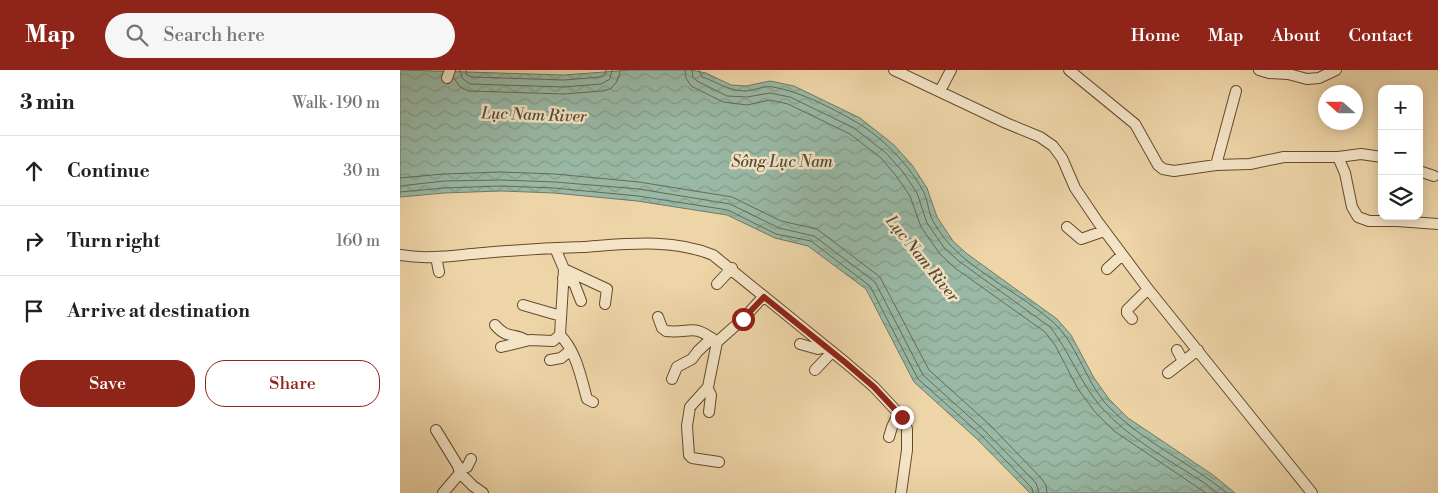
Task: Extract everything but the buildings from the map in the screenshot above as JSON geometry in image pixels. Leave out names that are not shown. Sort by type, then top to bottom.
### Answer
[{"type":"street","points":[[940,91],[951,70]]},
{"type":"street","points":[[1069,70],[1135,124],[1161,168],[1174,170],[1216,165],[1250,164],[1284,157],[1338,157],[1361,154],[1378,156]]},
{"type":"street","points":[[1259,70],[1269,73],[1288,74],[1306,79],[1319,78],[1336,70]]},
{"type":"street","points":[[900,71],[1006,123],[1040,137],[1053,146],[1062,158],[1075,188],[1104,231],[1148,289],[1312,493]]},
{"type":"street","points":[[1216,165],[1236,91]]},
{"type":"street","points":[[1338,157],[1345,173],[1352,208],[1358,217],[1369,221],[1396,220],[1438,224]]},
{"type":"street","points":[[1423,173],[1434,176]]},
{"type":"street","points":[[1068,227],[1081,239],[1104,231]]},
{"type":"street","points":[[400,255],[419,258],[644,243],[672,244],[704,251],[720,258],[764,297],[874,387],[899,412],[907,429],[907,450],[901,493]]},
{"type":"street","points":[[604,245],[605,257]]},
{"type":"street","points":[[555,248],[564,274],[560,335],[571,350],[587,398],[593,402]]},
{"type":"street","points":[[1106,268],[1122,254]]},
{"type":"street","points":[[436,257],[439,272]]},
{"type":"street","points":[[717,284],[732,268]]},
{"type":"street","points":[[564,274],[574,283],[581,301]]},
{"type":"street","points":[[564,274],[607,289],[605,304]]},
{"type":"street","points":[[1132,319],[1127,310],[1148,289]]},
{"type":"street","points":[[672,379],[678,367],[692,359],[698,351],[743,319],[764,297]]},
{"type":"street","points":[[523,304],[560,316]]},
{"type":"street","points":[[658,317],[662,328],[666,332],[694,329],[715,340]]},
{"type":"street","points":[[496,325],[506,335],[522,337],[527,340]]},
{"type":"street","points":[[500,347],[527,340],[550,342],[560,335]]},
{"type":"street","points":[[715,340],[706,391],[690,407],[687,426],[687,451],[692,458],[719,462]]},
{"type":"street","points":[[800,344],[829,350]]},
{"type":"street","points":[[550,360],[562,358],[571,350]]},
{"type":"street","points":[[815,370],[829,350]]},
{"type":"street","points":[[1177,350],[1183,361]]},
{"type":"street","points":[[1168,373],[1198,350]]},
{"type":"street","points":[[706,391],[709,391],[711,395],[709,412]]},
{"type":"street","points":[[889,437],[899,412]]},
{"type":"street","points":[[436,430],[460,471],[473,486],[483,493]]},
{"type":"street","points":[[443,493],[460,471],[466,469],[471,460]]},
{"type":"water","name":"Sông Lục Nam","points":[[400,70],[564,75],[631,70],[691,70],[706,73],[731,85],[746,86],[770,81],[794,86],[860,118],[894,145],[912,165],[927,188],[937,217],[953,241],[966,253],[1057,319],[1071,335],[1094,378],[1109,399],[1128,418],[1213,475],[1235,493],[1030,493],[977,439],[914,382],[866,289],[808,246],[775,238],[727,215],[637,201],[554,193],[501,191],[400,197]]},
{"type":"route","points":[[743,319],[764,297],[874,387],[902,417]]},
{"type":"water label","name":"Lục Nam River","points":[[534,114]]},
{"type":"water label","name":"Lục Nam River","points":[[923,258]]}]
